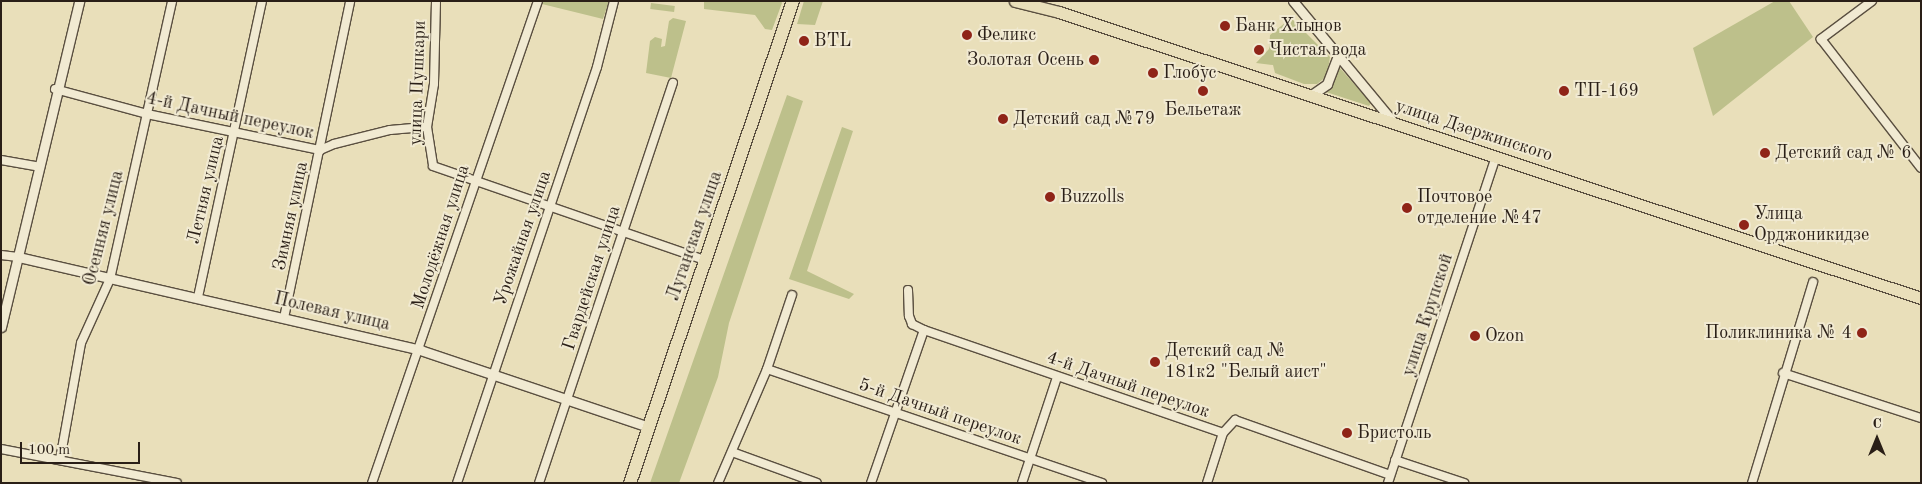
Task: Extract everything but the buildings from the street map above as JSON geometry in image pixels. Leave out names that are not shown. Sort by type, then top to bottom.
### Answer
[{"type":"highway","name":"Луганская улица","points":[[630,483],[793,1]]},
{"type":"main road","name":"улица Дзержинского","points":[[1015,1],[1059,12],[1921,298]]},
{"type":"street","points":[[1,327],[56,89],[79,1]]},
{"type":"street","name":"Осенняя улица","points":[[60,460],[81,343],[110,279],[172,1]]},
{"type":"street","name":"Летняя улица","points":[[198,297],[262,1]]},
{"type":"street","name":"Зимняя улица","points":[[284,318],[350,1]]},
{"type":"street","name":"улица Пушкари","points":[[436,1],[434,84],[428,127],[433,166],[474,182]]},
{"type":"street","name":"Молодёжная улица","points":[[372,483],[420,350],[474,182],[538,1]]},
{"type":"street","name":"Урожайная улица","points":[[458,483],[597,67],[614,1]]},
{"type":"street","points":[[1293,1],[1395,123]]},
{"type":"street","points":[[1872,1],[1821,38],[1921,168]]},
{"type":"street","points":[[1310,96],[1327,84],[1338,56]]},
{"type":"street","name":"Гвардейская улица","points":[[539,483],[673,83]]},
{"type":"street","name":"4-й Дачный переулок","points":[[56,89],[147,114],[234,134],[320,150],[334,144],[390,130],[428,127]]},
{"type":"street","name":"улица Крупской","points":[[1389,479],[1496,157]]},
{"type":"street","points":[[1,160],[39,167]]},
{"type":"street","points":[[474,182],[705,260]]},
{"type":"street","name":"Полевая улица","points":[[1,255],[18,257],[110,279],[198,297],[420,350],[568,398],[649,427]]},
{"type":"street","points":[[1752,483],[1783,372],[1813,282]]},
{"type":"street","name":"4-й Дачный переулок","points":[[908,290],[909,316],[912,324],[924,330],[1222,433],[1235,420],[1389,479]]},
{"type":"street","points":[[718,483],[767,369],[792,295]]},
{"type":"street","points":[[871,483],[897,413],[924,330]]},
{"type":"street","name":"5-й Дачный переулок","points":[[767,369],[1102,483]]},
{"type":"street","points":[[1783,372],[1921,418]]},
{"type":"street","points":[[1022,483],[1057,376]]},
{"type":"street","points":[[1207,483],[1222,433]]},
{"type":"street","points":[[1,449],[177,483]]},
{"type":"street","points":[[732,452],[816,483]]},
{"type":"street","points":[[1395,460],[1464,483]]},
{"type":"green space","points":[[543,1],[609,1],[603,19],[542,4]]},
{"type":"green space","points":[[704,1],[781,1],[782,3],[772,30],[765,29],[755,15],[704,9]]},
{"type":"green space","points":[[804,1],[823,1],[815,25],[797,24]]},
{"type":"green space","points":[[1775,1],[1789,1],[1813,37],[1713,116],[1693,48]]},
{"type":"green space","points":[[651,3],[675,6],[674,12],[650,9]]},
{"type":"green space","points":[[673,18],[686,21],[671,78],[646,73],[650,41],[655,37],[662,39],[661,47],[665,46],[669,21]]},
{"type":"green space","points":[[1291,18],[1330,57],[1327,76],[1317,84],[1304,84],[1275,73],[1273,65],[1256,63],[1269,49],[1270,35]]},
{"type":"green space","points":[[1339,67],[1371,103],[1369,106],[1326,92]]},
{"type":"green space","points":[[787,95],[803,101],[729,323],[718,377],[679,483],[650,483]]},
{"type":"green space","points":[[842,127],[853,131],[807,271],[854,294],[849,299],[789,279]]},
{"type":"place","name":"Банк Хлынов","points":[[1225,26]]},
{"type":"place","name":"Феликс","points":[[967,35]]},
{"type":"place","name":"BTL","points":[[804,41]]},
{"type":"place","name":"Чистая вода","points":[[1259,50]]},
{"type":"place","name":"Золотая Осень","points":[[1094,60]]},
{"type":"place","name":"Глобус","points":[[1153,73]]},
{"type":"place","name":"Бельетаж","points":[[1203,91]]},
{"type":"place","name":"ТП-169","points":[[1564,91]]},
{"type":"place","name":"Детский сад №79","points":[[1003,119]]},
{"type":"place","name":"Детский сад № 6","points":[[1765,153]]},
{"type":"place","name":"Buzzolls","points":[[1050,197]]},
{"type":"place","name":"Почтовое отделение №47","points":[[1407,208]]},
{"type":"place","name":"Улица Орджоникидзе","points":[[1744,225]]},
{"type":"place","name":"Поликлиника № 4","points":[[1862,333]]},
{"type":"place","name":"Ozon","points":[[1475,336]]},
{"type":"place","name":"Детский сад № 181к2 \"Белый аист\"","points":[[1155,362]]},
{"type":"place","name":"Бристоль","points":[[1347,433]]}]
